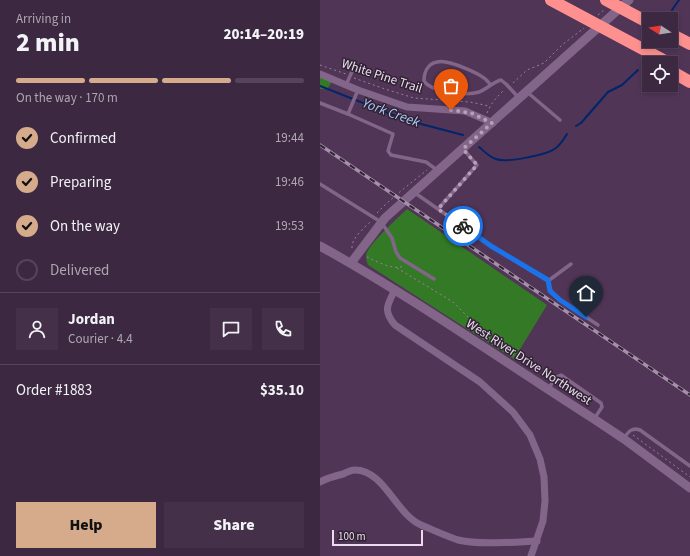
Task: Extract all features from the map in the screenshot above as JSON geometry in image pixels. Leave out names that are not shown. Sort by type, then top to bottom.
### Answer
[{"type":"highway","points":[[551,0],[585,22],[619,37],[655,56]]},
{"type":"highway","points":[[608,3],[642,19]]},
{"type":"highway","points":[[619,37],[648,56]]},
{"type":"highway","points":[[678,38],[690,44]]},
{"type":"highway","points":[[678,68],[690,74]]},
{"type":"highway","points":[[678,75],[690,82]]},
{"type":"main road","points":[[351,263],[381,222],[629,0]]},
{"type":"main road","name":"West River Drive Northwest","points":[[320,246],[351,263],[550,386],[594,419],[626,435],[690,488]]},
{"type":"street","points":[[320,74],[346,85],[356,93],[407,107],[465,111],[492,123]]},
{"type":"street","points":[[395,290],[389,301],[387,312],[395,325],[480,382],[513,412],[530,435],[540,459],[544,477],[543,521],[532,556]]},
{"type":"street","points":[[320,482],[354,470],[366,472],[375,477],[406,514],[419,524],[458,540],[505,542],[537,541]]},
{"type":"lane","points":[[490,85],[487,80],[458,66],[438,61],[431,64],[424,74],[424,81],[428,86],[460,94],[478,92],[501,80],[519,99]]},
{"type":"lane","points":[[346,85],[354,67]]},
{"type":"lane","points":[[527,92],[560,120]]},
{"type":"lane","points":[[348,114],[356,93]]},
{"type":"lane","points":[[320,103],[393,134],[388,151],[391,155],[426,162],[438,171]]},
{"type":"lane","points":[[438,209],[477,165],[463,149]]},
{"type":"lane","points":[[320,184],[381,222],[392,238],[396,252],[400,258],[434,279]]},
{"type":"lane","points":[[414,192],[491,246],[548,280],[550,291],[560,300],[598,325]]},
{"type":"lane","points":[[548,280],[571,264]]},
{"type":"lane","points":[[550,386],[556,377],[561,375],[601,402],[602,408],[594,419]]},
{"type":"lane","points":[[626,435],[634,429],[640,430],[690,466]]},
{"type":"path","points":[[598,15],[608,3]]},
{"type":"path","name":"White Pine Trail","points":[[320,65],[414,98],[470,102],[490,106],[508,86],[527,70],[544,63],[585,22]]},
{"type":"path","points":[[397,268],[453,302],[487,336],[550,386]]},
{"type":"path","points":[[626,435],[690,476]]},
{"type":"green space","points":[[320,74],[333,80],[327,89],[320,89]]},
{"type":"green space","points":[[407,209],[547,305],[514,359],[368,265],[366,256],[372,245]]},
{"type":"waterway","name":"York Creek","points":[[672,10],[679,0]]},
{"type":"waterway","name":"York Creek","points":[[576,126],[581,123],[608,92],[622,85],[638,70]]},
{"type":"waterway","name":"York Creek","points":[[320,86],[406,120],[463,135]]},
{"type":"waterway","name":"York Creek","points":[[479,147],[496,159],[517,159],[536,156],[551,151],[564,140],[567,134]]},
{"type":"railway","points":[[320,145],[690,395]]},
{"type":"way so far","points":[[451,110],[465,111],[492,123],[463,149],[477,165],[438,209],[463,226]]},
{"type":"route","points":[[463,226],[491,246],[548,280],[550,291],[560,300],[586,317]]}]
